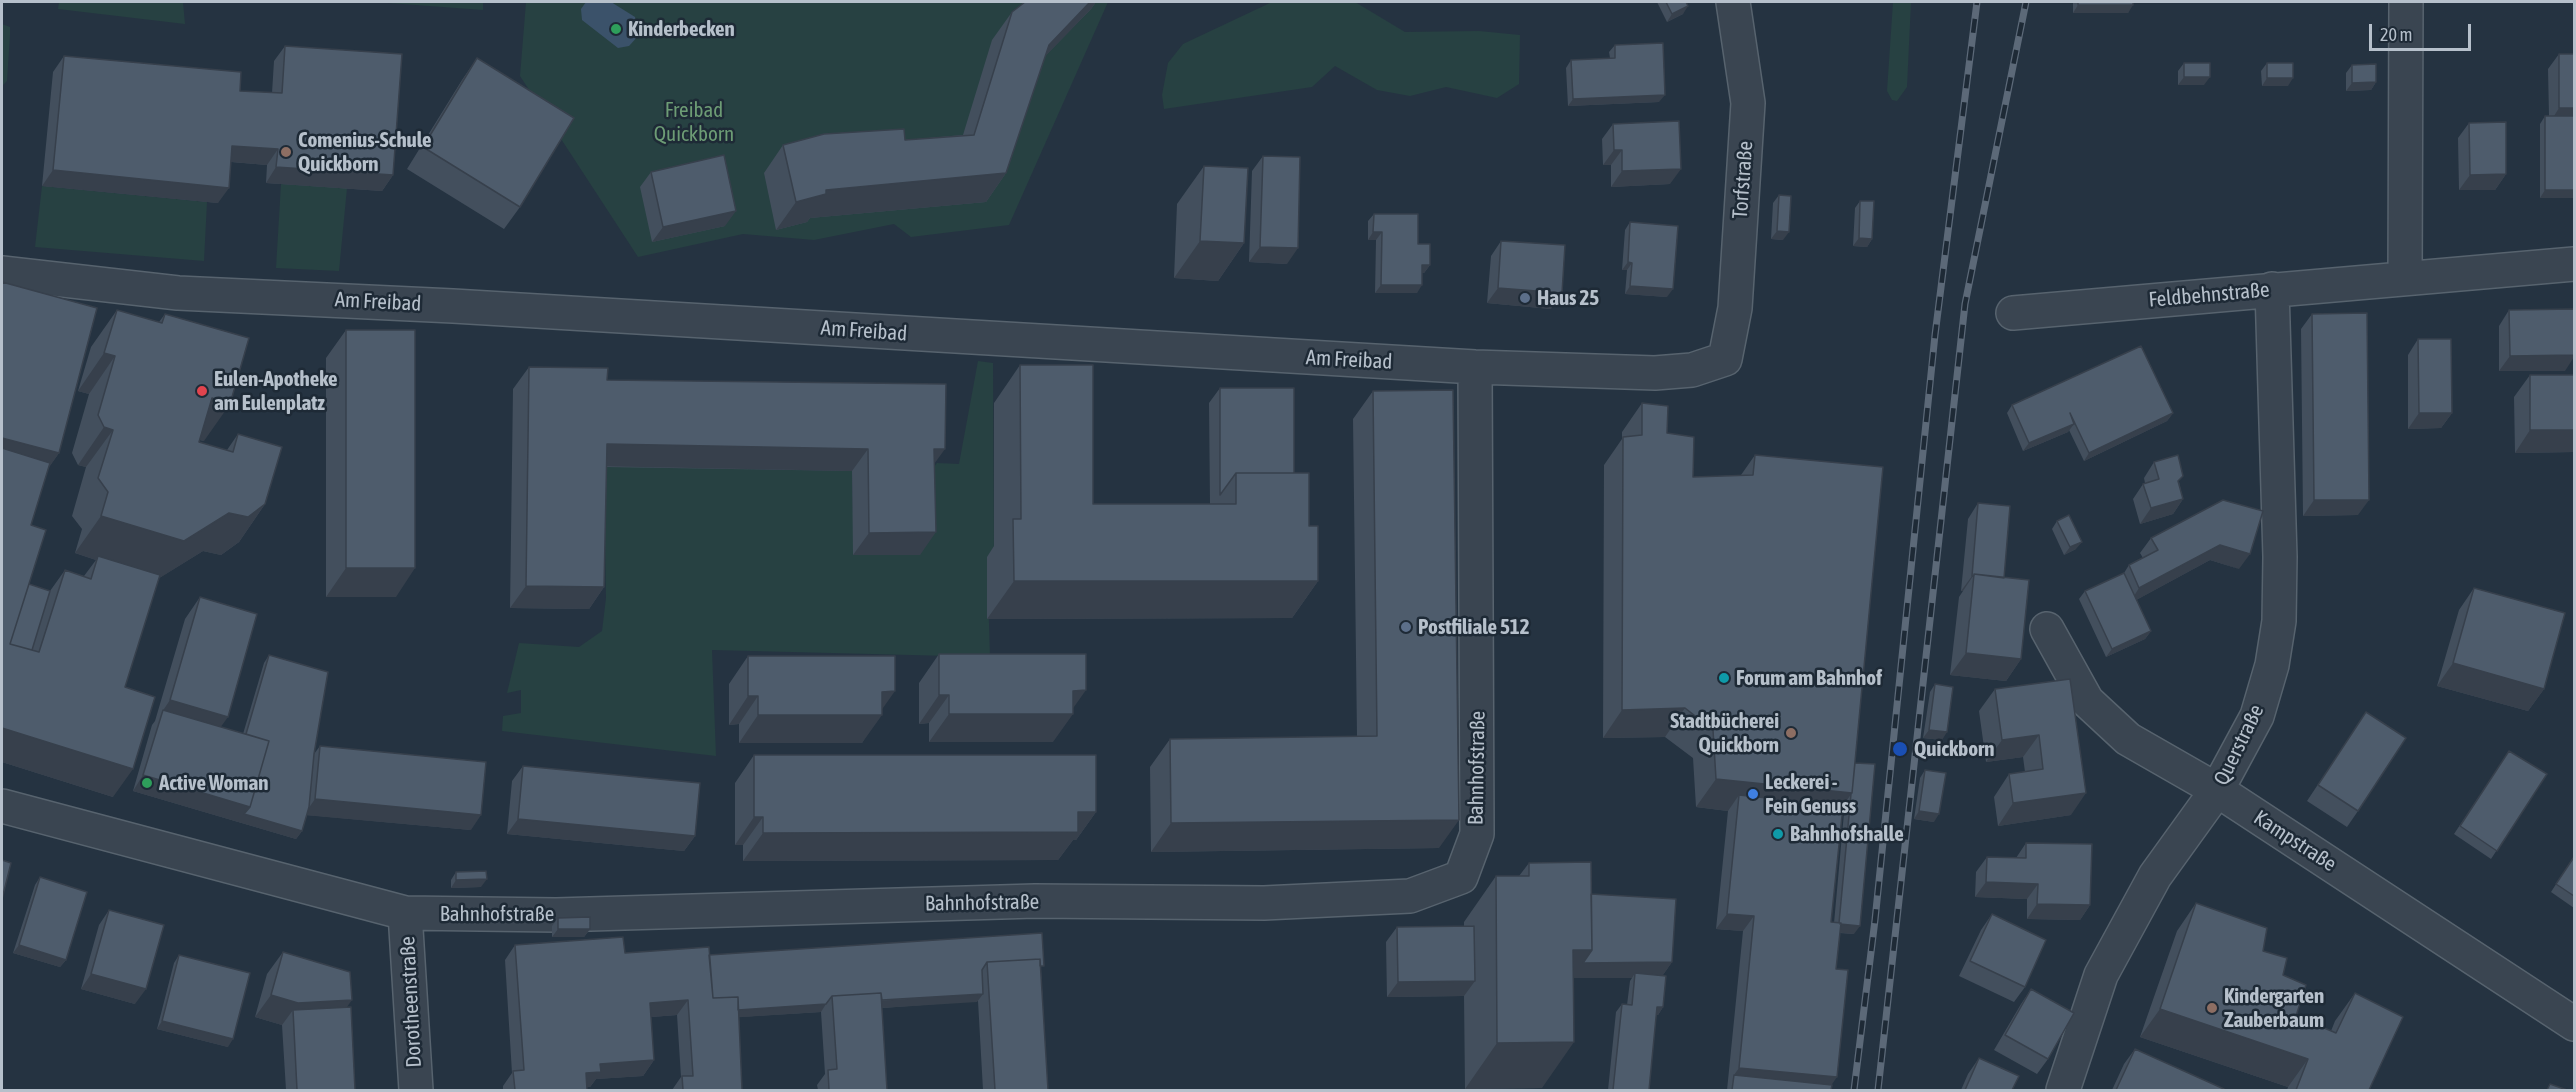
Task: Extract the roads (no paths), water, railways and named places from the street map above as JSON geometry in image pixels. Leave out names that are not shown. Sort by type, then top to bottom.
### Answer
[{"type":"street","name":"Torfstraße","points":[[1725,359],[1735,308],[1749,103],[1733,2]]},
{"type":"street","points":[[2405,278],[2406,2]]},
{"type":"street","name":"Feldbehnstraße","points":[[2013,313],[2574,264]]},
{"type":"street","name":"Am Freibad","points":[[2,273],[178,293],[453,306],[1475,367],[1655,373],[1692,370],[1725,359]]},
{"type":"street","name":"Querstraße","points":[[2062,1090],[2101,975],[2155,876],[2217,790],[2257,716],[2272,665],[2279,621],[2280,557],[2272,289]]},
{"type":"street","name":"Bahnhofstraße","points":[[2,806],[405,913],[556,915],[1035,901],[1264,903],[1410,896],[1461,877],[1477,834],[1475,367]]},
{"type":"street","name":"Kampstraße","points":[[2047,629],[2087,701],[2128,739],[2217,790],[2574,1024]]},
{"type":"street","name":"Dorotheenstraße","points":[[405,913],[416,1090]]},
{"type":"water","name":"Kinderbecken","points":[[586,2],[611,2],[635,17],[639,35],[629,46],[618,48],[582,20],[581,9]]},
{"type":"railway","points":[[1854,1090],[1875,920],[1935,335],[1977,2]]},
{"type":"railway","points":[[1878,1090],[1965,304],[2026,2]]},
{"type":"place","name":"Kinderbecken","points":[[616,29]]},
{"type":"place","name":"Comenius-Schule Quickborn","points":[[286,152]]},
{"type":"place","name":"Haus 25","points":[[1525,298]]},
{"type":"place","name":"Eulen-Apotheke am Eulenplatz","points":[[202,391]]},
{"type":"place","name":"Postfiliale 512","points":[[1406,627]]},
{"type":"place","name":"Forum am Bahnhof","points":[[1724,678]]},
{"type":"place","name":"Stadtbücherei Quickborn","points":[[1791,733]]},
{"type":"place","name":"Quickborn","points":[[1900,749]]},
{"type":"place","name":"Active Woman","points":[[147,783]]},
{"type":"place","name":"Leckerei - Fein Genuss","points":[[1753,794]]},
{"type":"place","name":"Bahnhofshalle","points":[[1778,834]]},
{"type":"place","name":"Kindergarten Zauberbaum","points":[[2212,1008]]},
{"type":"park label","name":"Freibad Quickborn","points":[[694,122]]}]
